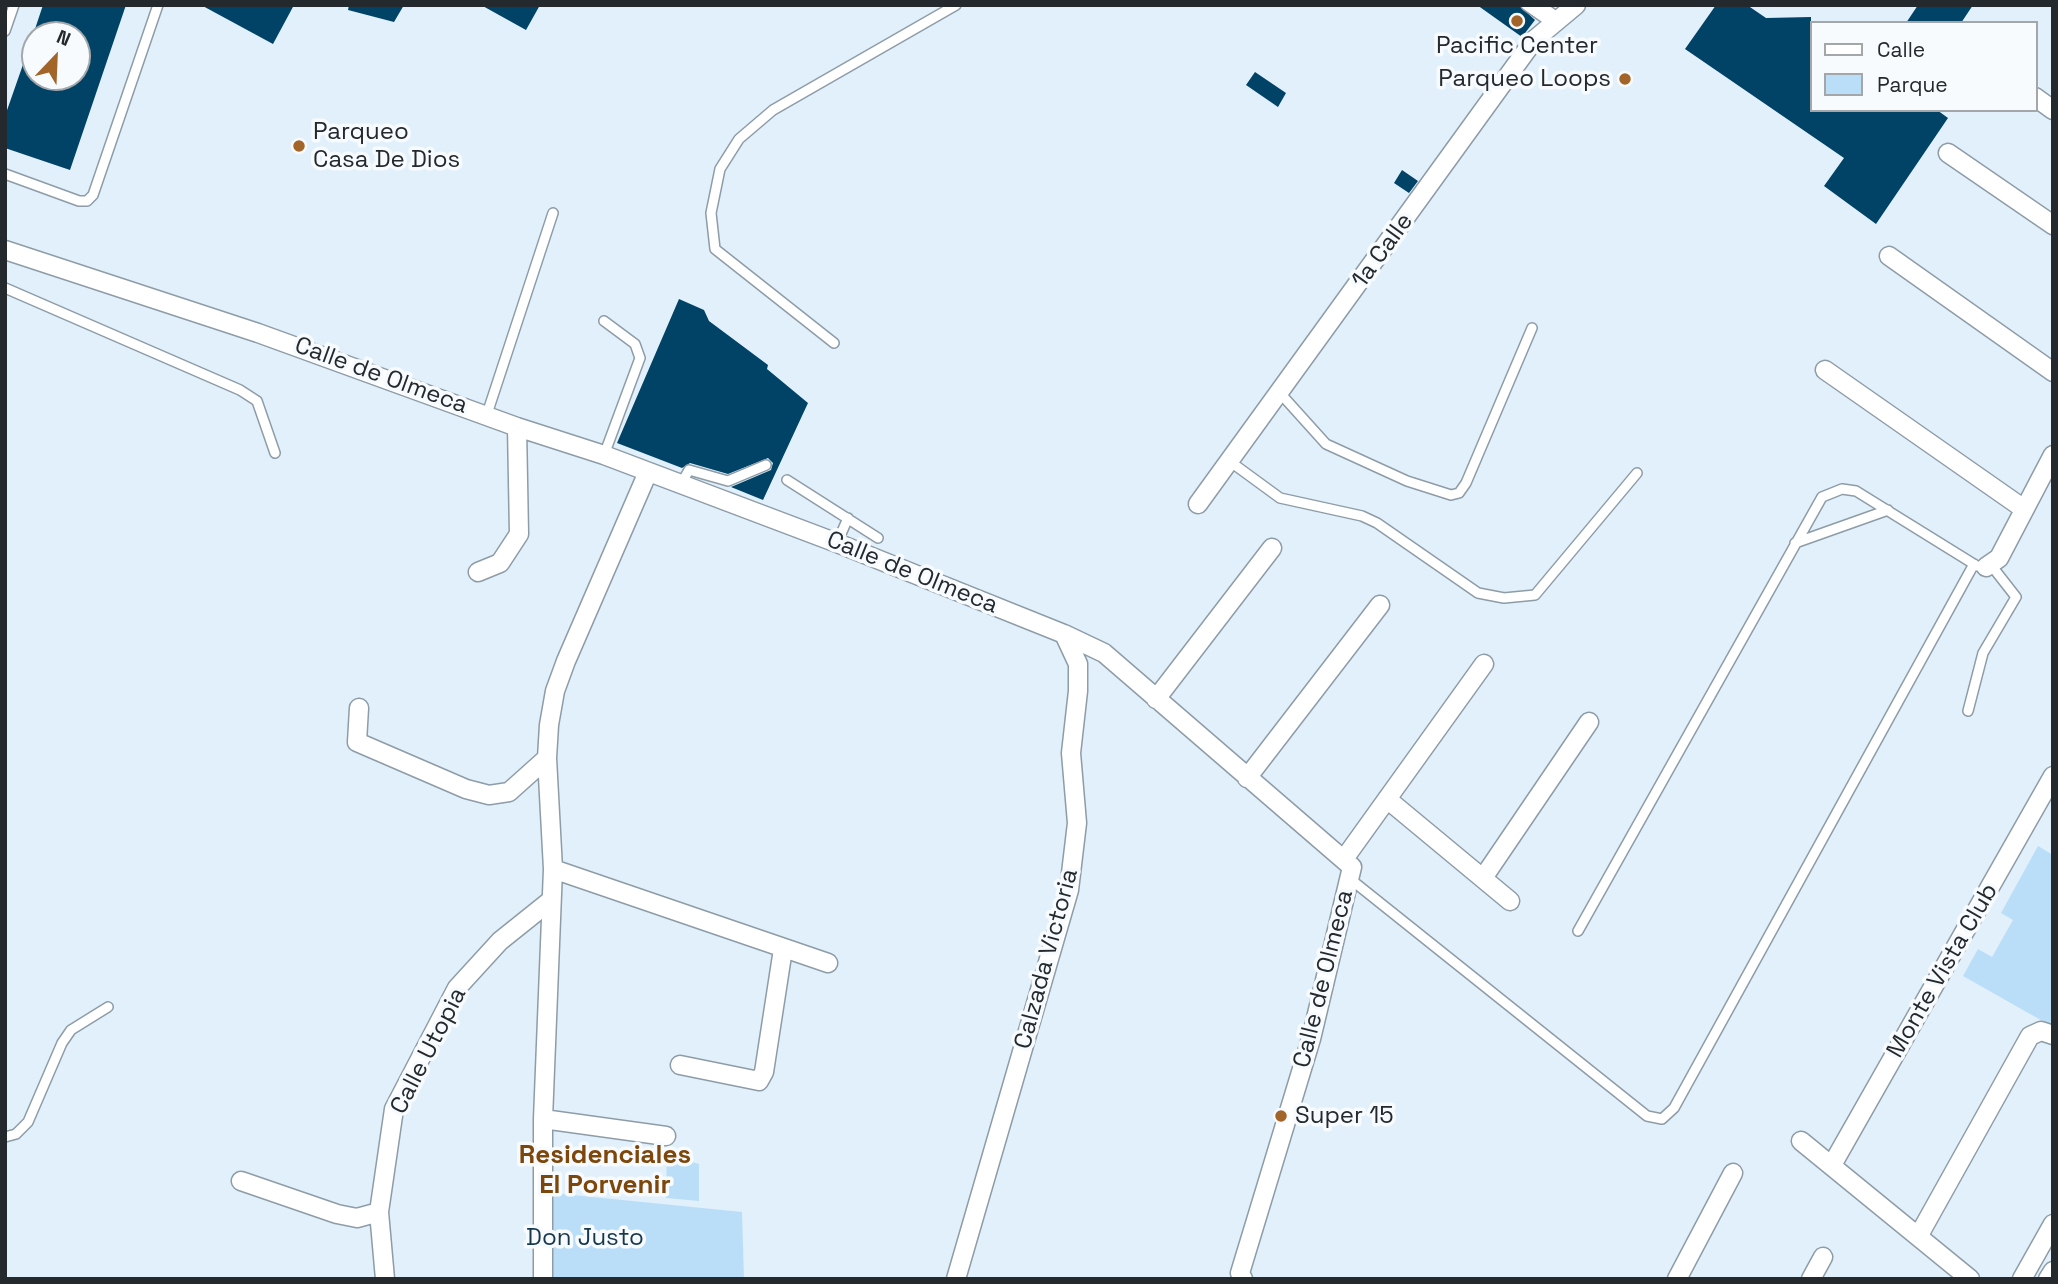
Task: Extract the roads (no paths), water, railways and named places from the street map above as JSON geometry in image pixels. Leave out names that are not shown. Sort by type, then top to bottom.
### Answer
[{"type":"street","name":"1a Calle","points":[[1198,504],[1534,40],[1576,5]]},
{"type":"street","points":[[2037,98],[2053,110]]},
{"type":"street","points":[[1948,153],[2053,225]]},
{"type":"street","name":"Calle de Olmeca","points":[[5,250],[97,278],[604,456],[837,543],[1065,634],[1104,653],[1156,699],[1253,771],[1352,867],[1311,1039],[1240,1273],[1243,1279]]},
{"type":"street","points":[[1889,256],[2053,372]]},
{"type":"street","points":[[1825,370],[2024,509]]},
{"type":"street","points":[[478,572],[500,563],[519,534],[517,427]]},
{"type":"street","points":[[1984,565],[1999,558],[2053,455]]},
{"type":"street","points":[[543,1279],[543,1119],[552,869],[547,758],[555,691],[648,472]]},
{"type":"street","points":[[1156,699],[1272,548]]},
{"type":"street","points":[[1253,771],[1380,605]]},
{"type":"street","name":"Calzada Victoria","points":[[956,1279],[1069,890],[1077,822],[1071,753],[1078,664],[1065,634]]},
{"type":"street","points":[[1344,859],[1484,664]]},
{"type":"street","points":[[359,708],[356,742],[466,789],[489,795],[509,792],[547,758]]},
{"type":"street","points":[[1483,878],[1589,722]]},
{"type":"street","name":"Monte Vista Club","points":[[1832,1166],[2053,776]]},
{"type":"street","points":[[1387,799],[1510,901]]},
{"type":"street","points":[[552,869],[828,963]]},
{"type":"street","name":"Calle Utopia","points":[[385,1279],[379,1212],[394,1109],[457,988],[500,941],[550,901]]},
{"type":"street","points":[[680,1065],[759,1081],[764,1072],[783,949]]},
{"type":"street","points":[[1919,1235],[2030,1036],[2041,1031],[2053,1035]]},
{"type":"street","points":[[543,1119],[666,1136]]},
{"type":"street","points":[[1801,1141],[1970,1279]]},
{"type":"street","points":[[1677,1279],[1733,1173]]},
{"type":"street","points":[[241,1181],[337,1214],[357,1217],[379,1212]]},
{"type":"street","points":[[2022,1279],[2053,1224]]},
{"type":"street","points":[[1811,1279],[1823,1257]]},
{"type":"street","points":[[2048,1279],[2053,1271]]},
{"type":"lane","points":[[5,32],[14,5]]},
{"type":"lane","points":[[5,174],[79,201],[87,201],[93,195],[158,5]]},
{"type":"lane","points":[[834,342],[715,249],[712,213],[720,169],[739,139],[773,110],[956,5]]},
{"type":"lane","points":[[1525,5],[1556,22]]},
{"type":"lane","points":[[1541,5],[1556,22]]},
{"type":"lane","points":[[487,414],[553,214]]},
{"type":"lane","points":[[5,288],[240,390],[257,401],[275,453]]},
{"type":"lane","points":[[604,321],[635,344],[640,358],[604,456]]},
{"type":"lane","points":[[1280,393],[1326,444],[1395,476],[1451,495],[1459,493],[1466,483],[1532,328]]},
{"type":"lane","points":[[1228,460],[1280,498],[1362,516],[1377,523],[1478,593],[1503,598],[1535,595],[1637,473]]},
{"type":"lane","points":[[681,485],[689,470],[728,481],[766,466]]},
{"type":"lane","points":[[787,480],[878,538]]},
{"type":"lane","points":[[1578,931],[1817,502],[1835,490],[1856,491],[1984,565],[2016,597],[1983,653],[1968,711]]},
{"type":"lane","points":[[1795,543],[1888,510]]},
{"type":"lane","points":[[837,543],[848,518]]},
{"type":"lane","points":[[1349,878],[1636,1108],[1647,1116],[1662,1119],[1674,1108],[1702,1060],[1984,565]]},
{"type":"lane","points":[[5,1137],[16,1134],[28,1122],[62,1043],[71,1030],[108,1007]]},
{"type":"place","name":"Pacific Center","points":[[1517,21]]},
{"type":"place","name":"Parqueo Loops","points":[[1625,79]]},
{"type":"place","name":"Parqueo Casa De Dios","points":[[299,146]]},
{"type":"place","name":"Super 15","points":[[1281,1116]]},
{"type":"district","name":"Residenciales El Porvenir","points":[[605,1171]]},
{"type":"park label","name":"Don Justo","points":[[585,1238]]}]
